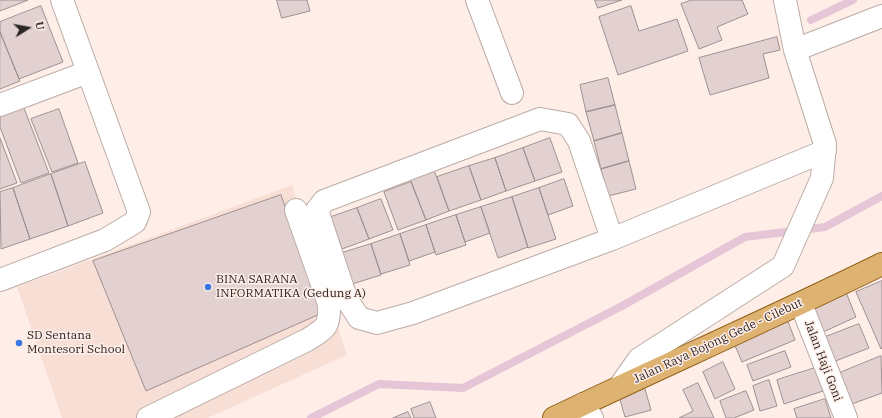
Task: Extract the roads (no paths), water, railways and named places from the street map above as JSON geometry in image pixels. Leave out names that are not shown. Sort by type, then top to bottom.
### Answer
[{"type":"main road","name":"Jalan Raya Bojong Gede - Cilebut","points":[[554,418],[587,411],[620,386],[801,304],[882,264]]},
{"type":"street","points":[[0,280],[104,240],[134,222],[139,212],[62,0]]},
{"type":"street","points":[[477,0],[512,93]]},
{"type":"street","points":[[620,386],[639,359],[783,266],[822,178],[825,144],[795,50],[785,0]]},
{"type":"street","points":[[795,50],[882,16]]},
{"type":"street","points":[[0,105],[88,72]]},
{"type":"street","points":[[612,239],[579,141],[568,124],[540,119],[324,201],[317,210],[346,298],[359,318],[377,323],[414,313],[612,239],[825,150]]},
{"type":"street","points":[[148,418],[300,343],[325,329],[330,315],[329,304],[296,210]]},
{"type":"street","name":"Jalan Haji Goni","points":[[801,304],[846,418]]},
{"type":"waterway","points":[[811,20],[853,0]]},
{"type":"waterway","points":[[311,418],[379,384],[463,388],[622,306],[745,237],[825,227],[882,196]]},
{"type":"place","name":"BINA SARANA INFORMATIKA (Gedung A)","points":[[208,287]]},
{"type":"place","name":"SD Sentana Montesori School","points":[[19,343]]}]
